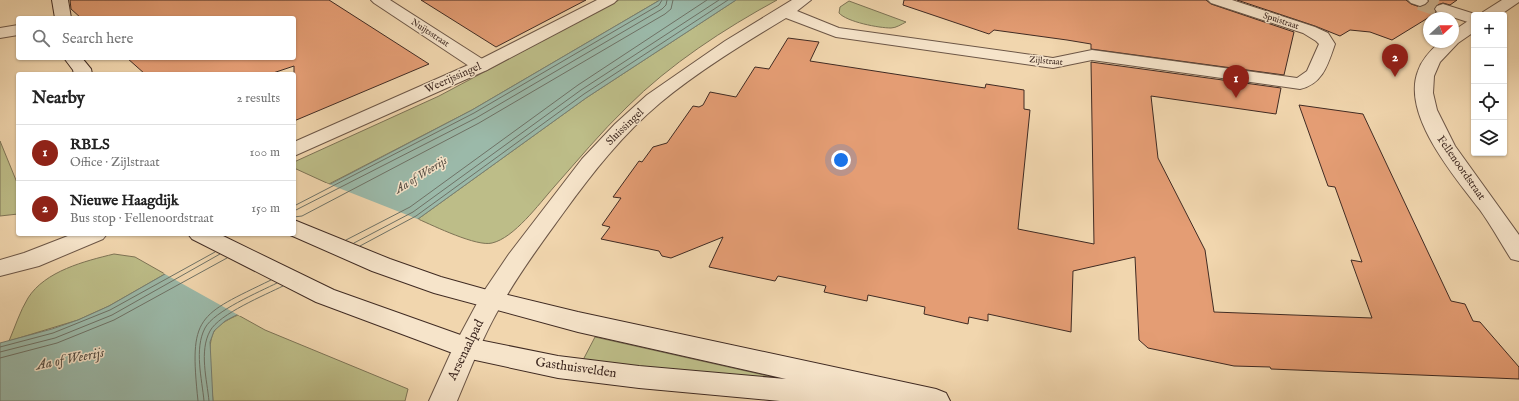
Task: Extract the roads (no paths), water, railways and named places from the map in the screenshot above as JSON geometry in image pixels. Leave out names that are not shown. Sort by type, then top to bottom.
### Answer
[{"type":"street","points":[[60,0],[63,16]]},
{"type":"street","name":"Nuijtsstraat","points":[[379,0],[481,66]]},
{"type":"street","name":"Weerijssingel","points":[[296,149],[481,66],[608,0]]},
{"type":"street","name":"Sluissingel","points":[[491,300],[517,260],[590,163],[622,128],[654,99],[694,70],[783,11],[803,0]]},
{"type":"street","name":"Spuistraat","points":[[1216,0],[1309,30],[1322,37]]},
{"type":"street","points":[[1494,12],[1513,0]]},
{"type":"street","points":[[1443,9],[1471,18]]},
{"type":"street","name":"Zijlstraat","points":[[783,11],[844,34],[1053,63],[1067,62],[1092,55],[1300,84],[1315,74],[1326,44],[1322,37]]},
{"type":"street","points":[[1459,35],[1471,26]]},
{"type":"street","points":[[0,32],[16,30]]},
{"type":"street","name":"Fellenoordstraat","points":[[1443,48],[1435,55],[1425,74],[1424,85],[1427,104],[1436,132],[1458,168],[1490,208],[1519,253]]},
{"type":"street","points":[[66,72],[70,60]]},
{"type":"street","points":[[75,60],[83,72]]},
{"type":"street","name":"Fellenoordstraat","points":[[1490,208],[1519,233]]},
{"type":"street","points":[[303,232],[381,265],[434,284],[491,300],[578,322],[936,401]]},
{"type":"street","points":[[0,268],[31,260],[89,236]]},
{"type":"street","name":"Gasthuisvelden","points":[[204,236],[325,296],[466,348],[565,368],[639,377],[907,401]]},
{"type":"street","name":"Arsenaalpad","points":[[442,401],[466,348],[491,300]]},
{"type":"water","name":"Aa of Weerijs","points":[[660,0],[736,0],[586,98],[418,219],[225,321],[214,331],[210,342],[213,401],[0,401],[0,343],[52,329],[78,320],[109,306],[165,274],[288,236],[296,236],[296,202],[472,110]]},
{"type":"tunnel","points":[[1420,1],[1443,9]]},
{"type":"place","name":"Nieuwe Haagdijk","points":[[1395,77]]},
{"type":"place","name":"RBLS","points":[[1236,98]]}]
